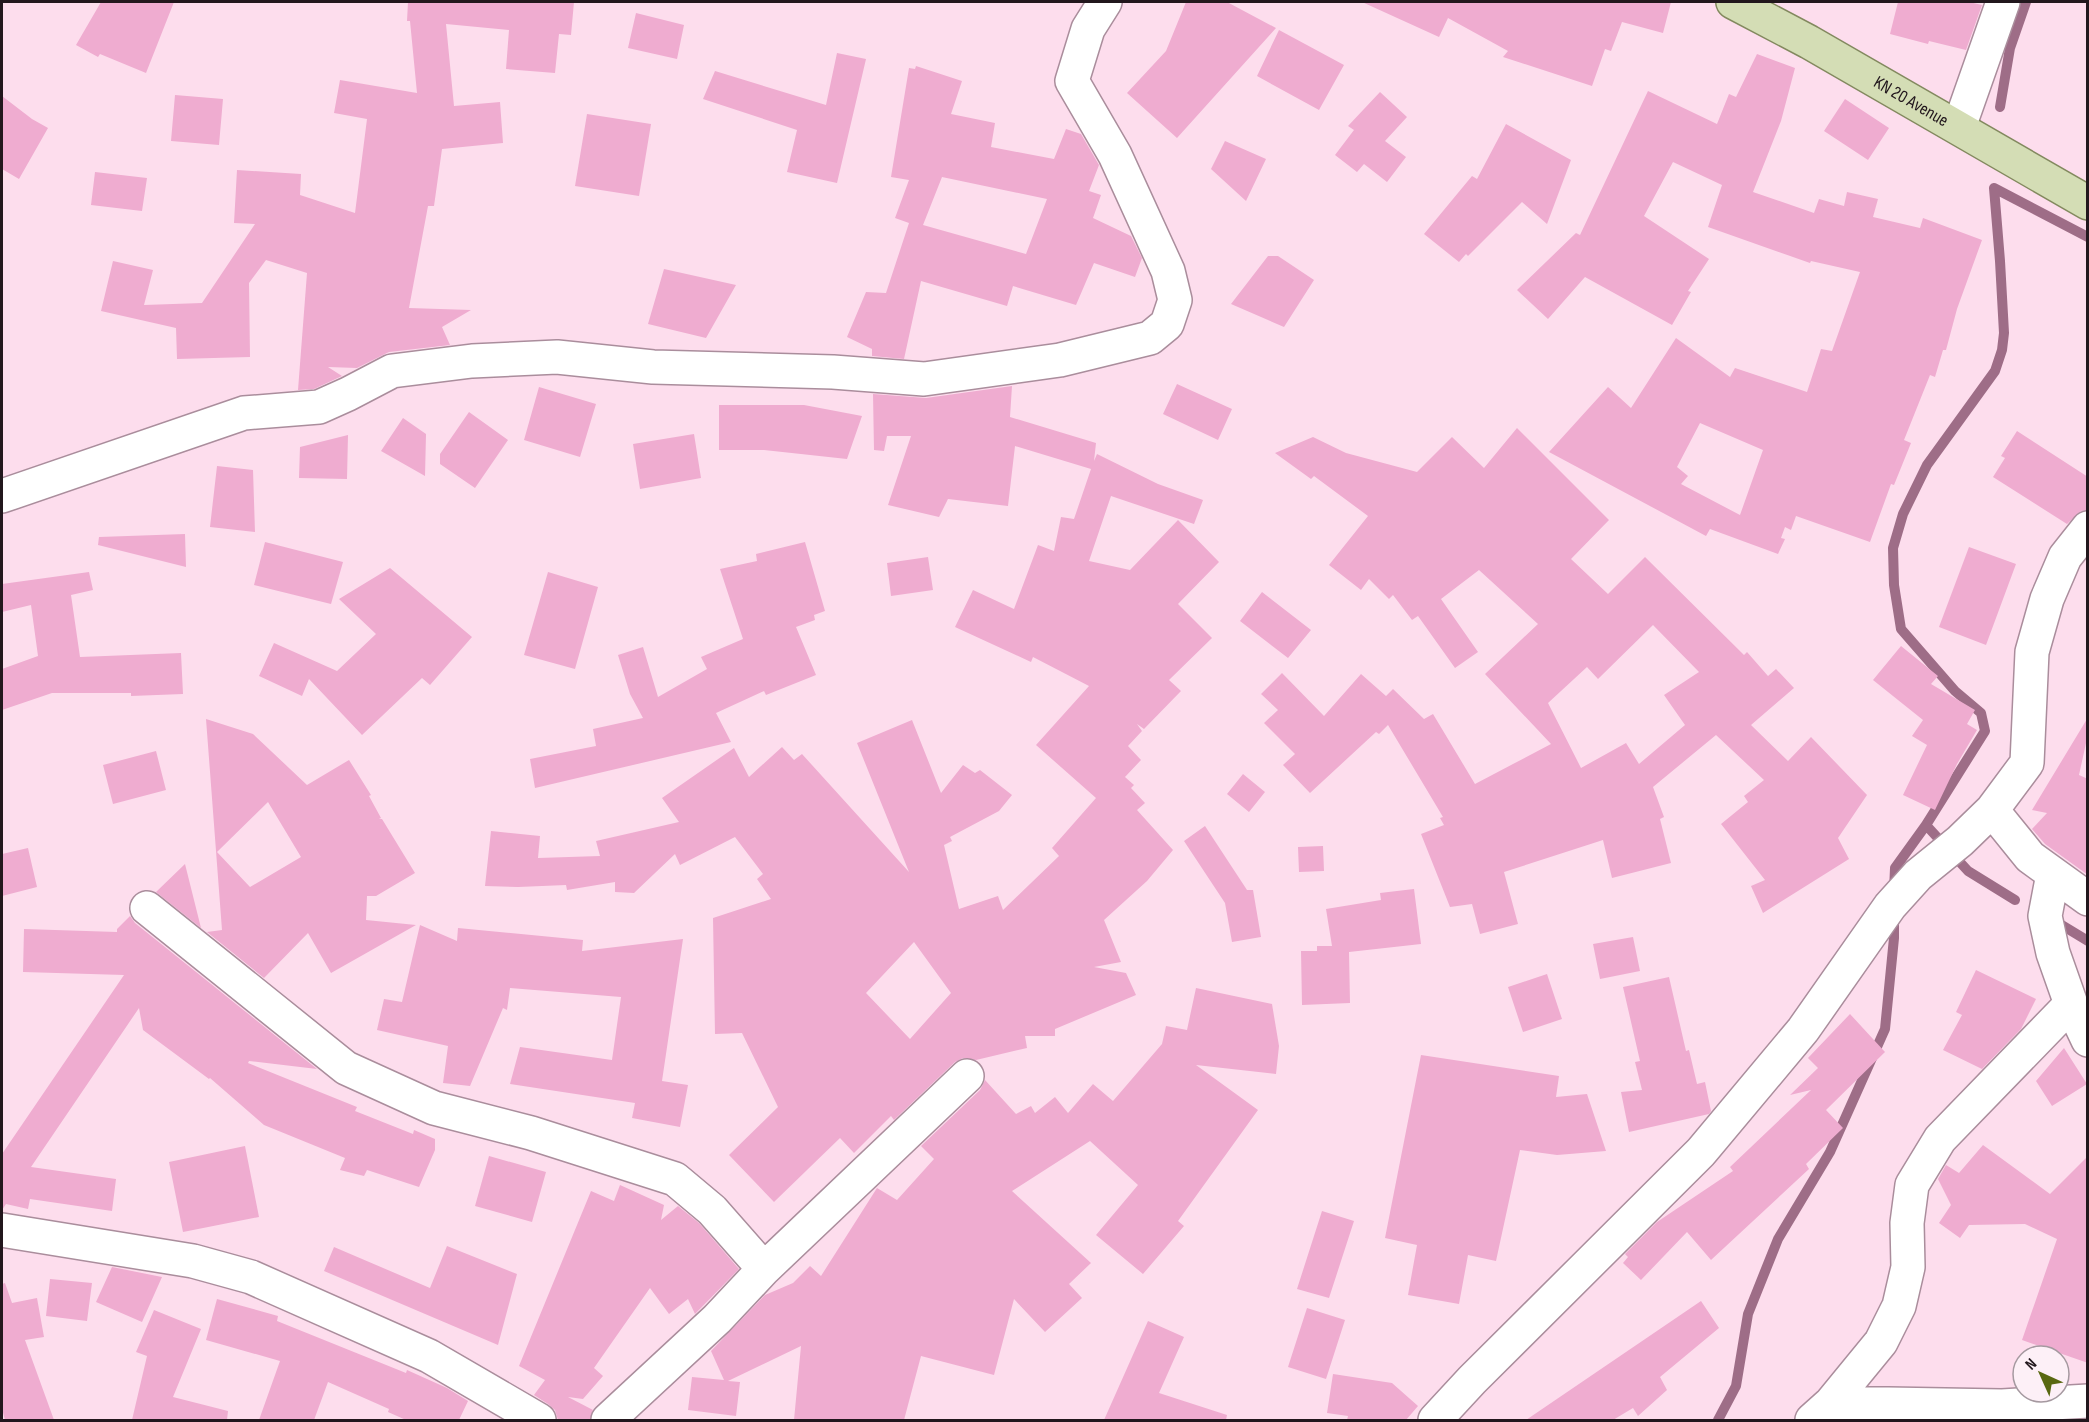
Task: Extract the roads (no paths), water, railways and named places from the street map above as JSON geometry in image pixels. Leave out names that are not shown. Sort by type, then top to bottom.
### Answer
[{"type":"main road","name":"KN 20 Avenue","points":[[1732,2],[1809,42],[2088,203]]},
{"type":"street","points":[[2,496],[244,413],[319,407],[392,370],[472,361],[557,357],[653,367],[833,372],[924,379],[1060,360],[1150,338],[1167,324],[1175,300],[1168,272],[1115,155],[1072,81],[1088,29],[1106,2]]},
{"type":"street","points":[[1959,127],[2003,2]]},
{"type":"street","points":[[1435,1420],[1472,1380],[1701,1152],[1803,1030],[1890,906],[1992,810],[2027,763],[2032,652],[2047,599],[2065,557],[2088,528]]},
{"type":"street","points":[[1992,810],[2030,857],[2088,899]]},
{"type":"street","points":[[2053,874],[2045,916],[2053,953],[2071,1004],[2088,1040]]},
{"type":"street","points":[[147,908],[346,1068],[434,1108],[531,1133],[675,1179],[712,1210],[764,1269]]},
{"type":"street","points":[[1822,1412],[1881,1342],[1899,1306],[1908,1267],[1907,1222],[1912,1185],[1940,1139],[2071,1004]]},
{"type":"street","points":[[609,1420],[717,1319],[764,1269],[967,1076]]},
{"type":"street","points":[[2,1230],[193,1262],[251,1277],[429,1356],[539,1420]]},
{"type":"street","points":[[1822,1412],[2088,1401]]},
{"type":"waterway","points":[[2000,107],[2010,48],[2026,2]]},
{"type":"waterway","points":[[1994,188],[2088,237]]},
{"type":"waterway","points":[[1894,891],[1895,868],[1926,825],[1985,731],[1981,713],[1955,691],[1901,629],[1894,585],[1893,548],[1903,514],[1927,465],[1995,371],[2002,350],[2004,333],[1994,188]]},
{"type":"waterway","points":[[1926,825],[1968,871],[2015,900]]},
{"type":"waterway","points":[[1718,1420],[1736,1386],[1748,1314],[1778,1239],[1830,1152],[1885,1029],[1894,916]]},
{"type":"waterway","points":[[2055,921],[2088,941]]}]
